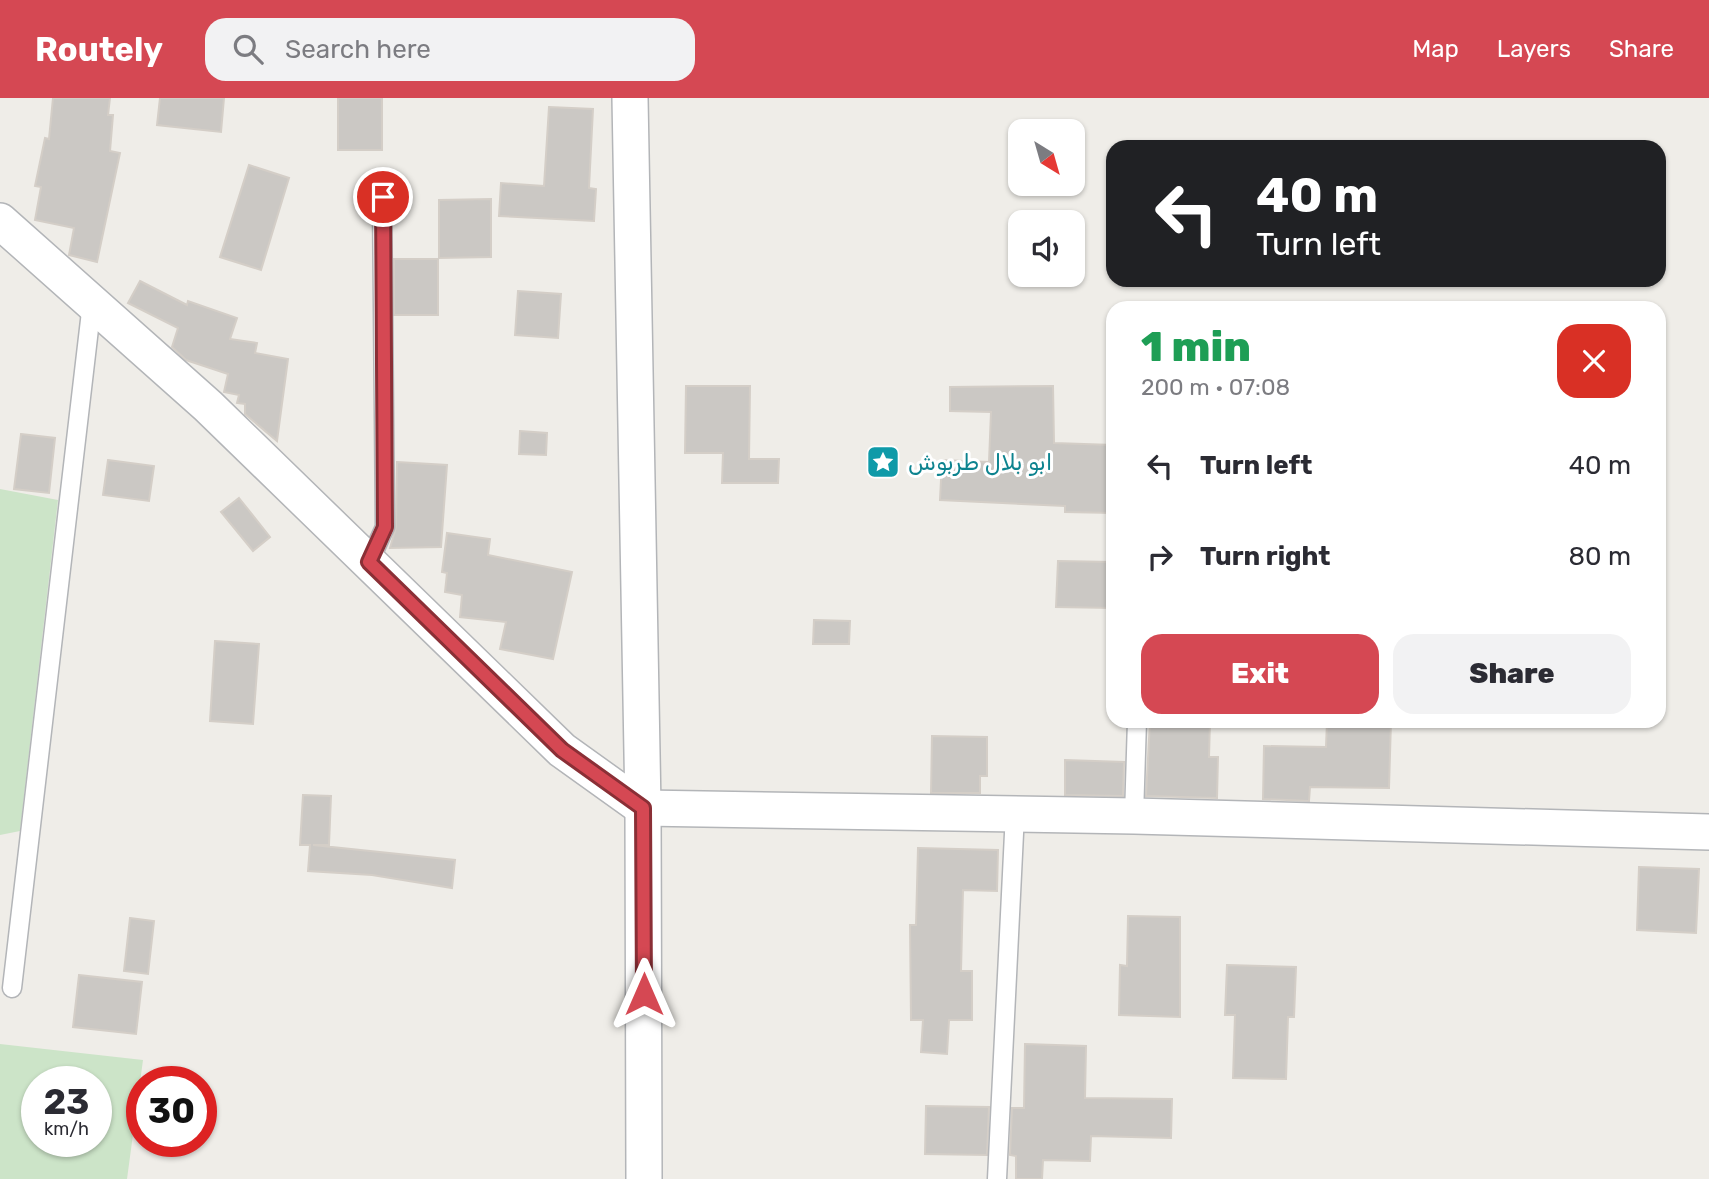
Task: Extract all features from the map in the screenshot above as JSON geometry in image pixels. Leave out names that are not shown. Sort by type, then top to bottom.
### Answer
[{"type":"street","points":[[630,98],[643,808],[644,1179]]},
{"type":"street","points":[[0,221],[208,406],[562,750],[643,808],[1015,813],[1709,832]]},
{"type":"lane","points":[[369,562],[385,527],[383,197]]},
{"type":"lane","points":[[12,988],[92,303]]},
{"type":"lane","points":[[1134,816],[1137,728]]},
{"type":"lane","points":[[997,1179],[1015,813]]},
{"type":"green space","points":[[0,489],[58,500],[20,831],[0,835]]},
{"type":"green space","points":[[0,1044],[143,1060],[142,1066],[126,1066],[126,1157],[130,1157],[127,1179],[0,1179]]},
{"type":"building","points":[[53,98],[110,98],[108,115],[113,115],[110,151],[120,153],[97,262],[69,255],[74,228],[35,220],[41,187],[35,186],[45,138],[49,139]]},
{"type":"building","points":[[160,98],[224,98],[221,132],[157,125]]},
{"type":"building","points":[[338,98],[382,98],[382,150],[338,150]]},
{"type":"building","points":[[549,107],[593,109],[589,188],[596,189],[594,221],[499,216],[501,183],[544,186]]},
{"type":"building","points":[[249,165],[289,178],[261,270],[220,257]]},
{"type":"building","points":[[491,199],[491,257],[439,258],[439,200]]},
{"type":"building","points":[[394,259],[438,259],[438,315],[394,315]]},
{"type":"building","points":[[140,281],[187,305],[188,301],[237,318],[230,339],[257,343],[255,353],[288,359],[277,441],[245,414],[245,404],[237,403],[239,395],[224,392],[228,374],[186,360],[172,347],[178,328],[128,303]]},
{"type":"building","points":[[518,291],[561,294],[558,338],[515,335]]},
{"type":"building","points":[[686,386],[750,386],[749,459],[779,459],[778,483],[722,483],[723,453],[685,453]]},
{"type":"building","points":[[1053,386],[1054,443],[1106,445],[1106,513],[1065,512],[1065,506],[940,500],[942,460],[989,462],[991,412],[950,411],[950,387]]},
{"type":"building","points":[[520,431],[547,433],[546,455],[519,454]]},
{"type":"building","points":[[21,434],[55,438],[49,493],[14,489]]},
{"type":"building","points":[[108,460],[154,466],[149,501],[103,495]]},
{"type":"building","points":[[397,462],[447,465],[441,547],[390,548],[396,527]]},
{"type":"building","points":[[239,498],[270,537],[253,551],[221,512]]},
{"type":"building","points":[[447,533],[490,539],[488,555],[572,572],[553,659],[500,649],[506,622],[460,617],[462,595],[445,592],[447,573],[442,572]]},
{"type":"building","points":[[1058,561],[1106,562],[1106,608],[1056,607]]},
{"type":"building","points":[[814,620],[850,621],[849,644],[813,644]]},
{"type":"building","points":[[215,641],[259,644],[253,724],[210,721]]},
{"type":"building","points":[[1150,728],[1210,728],[1209,757],[1218,757],[1217,798],[1146,796]]},
{"type":"building","points":[[1327,728],[1391,728],[1389,788],[1310,787],[1309,801],[1263,799],[1264,746],[1326,747]]},
{"type":"building","points":[[932,736],[987,737],[987,776],[980,776],[980,793],[931,793]]},
{"type":"building","points":[[1065,760],[1124,762],[1123,796],[1065,795]]},
{"type":"building","points":[[303,795],[331,796],[329,845],[313,845],[455,860],[452,888],[372,875],[308,871],[310,845],[300,845]]},
{"type":"building","points":[[918,848],[998,850],[997,891],[963,890],[961,971],[972,971],[972,1020],[949,1020],[947,1054],[921,1052],[923,1020],[911,1020],[910,925],[916,925]]},
{"type":"building","points":[[1639,867],[1699,869],[1696,933],[1637,930]]},
{"type":"building","points":[[1128,916],[1180,917],[1180,1017],[1119,1015],[1120,965],[1127,966]]},
{"type":"building","points":[[130,918],[154,921],[148,974],[124,971]]},
{"type":"building","points":[[1227,965],[1296,967],[1294,1017],[1288,1017],[1286,1079],[1233,1078],[1235,1015],[1225,1015]]},
{"type":"building","points":[[79,975],[142,982],[136,1034],[73,1027]]},
{"type":"building","points":[[1025,1044],[1086,1046],[1085,1098],[1172,1099],[1171,1138],[1091,1136],[1090,1161],[1043,1160],[1042,1179],[1016,1179],[1016,1156],[1010,1155],[1012,1108],[1024,1108]]},
{"type":"building","points":[[926,1106],[989,1107],[987,1155],[925,1154]]},
{"type":"place","name":"ابو بلال طربوش","points":[[883,462]]},
{"type":"route","points":[[383,197],[385,527],[369,562],[562,750],[643,808],[644,994]]}]
